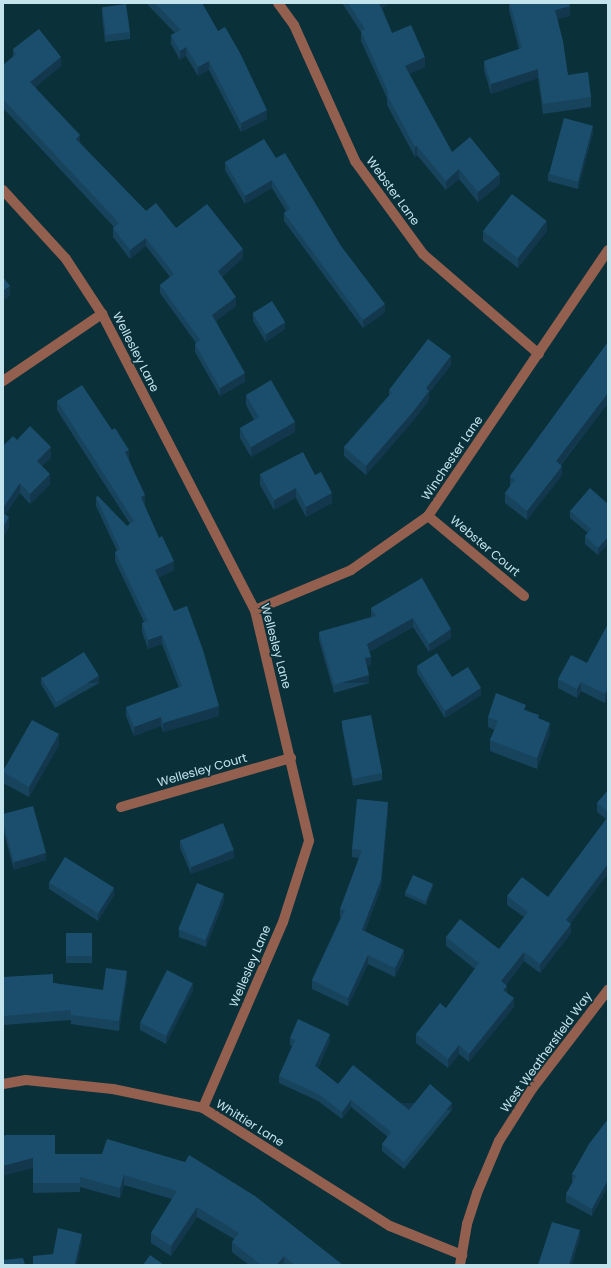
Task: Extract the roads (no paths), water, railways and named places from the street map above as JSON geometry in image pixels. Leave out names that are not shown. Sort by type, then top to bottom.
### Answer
[{"type":"street","name":"Webster Lane","points":[[278,3],[294,25],[355,161],[423,254],[538,354]]},
{"type":"street","name":"Wellesley Lane","points":[[3,190],[66,259],[102,314],[255,610],[291,758],[309,841],[283,922],[203,1108]]},
{"type":"street","name":"Winchester Lane","points":[[255,610],[351,570],[428,516],[607,253]]},
{"type":"street","points":[[3,381],[102,314]]},
{"type":"street","name":"Webster Court","points":[[428,516],[524,596]]},
{"type":"street","name":"Wellesley Court","points":[[121,807],[291,758]]},
{"type":"street","name":"West Weathersfield Way","points":[[461,1260],[477,1193],[500,1141],[532,1089],[608,990]]},
{"type":"street","name":"Whittier Lane","points":[[3,1084],[26,1080],[113,1089],[203,1108],[390,1226],[461,1260]]}]
